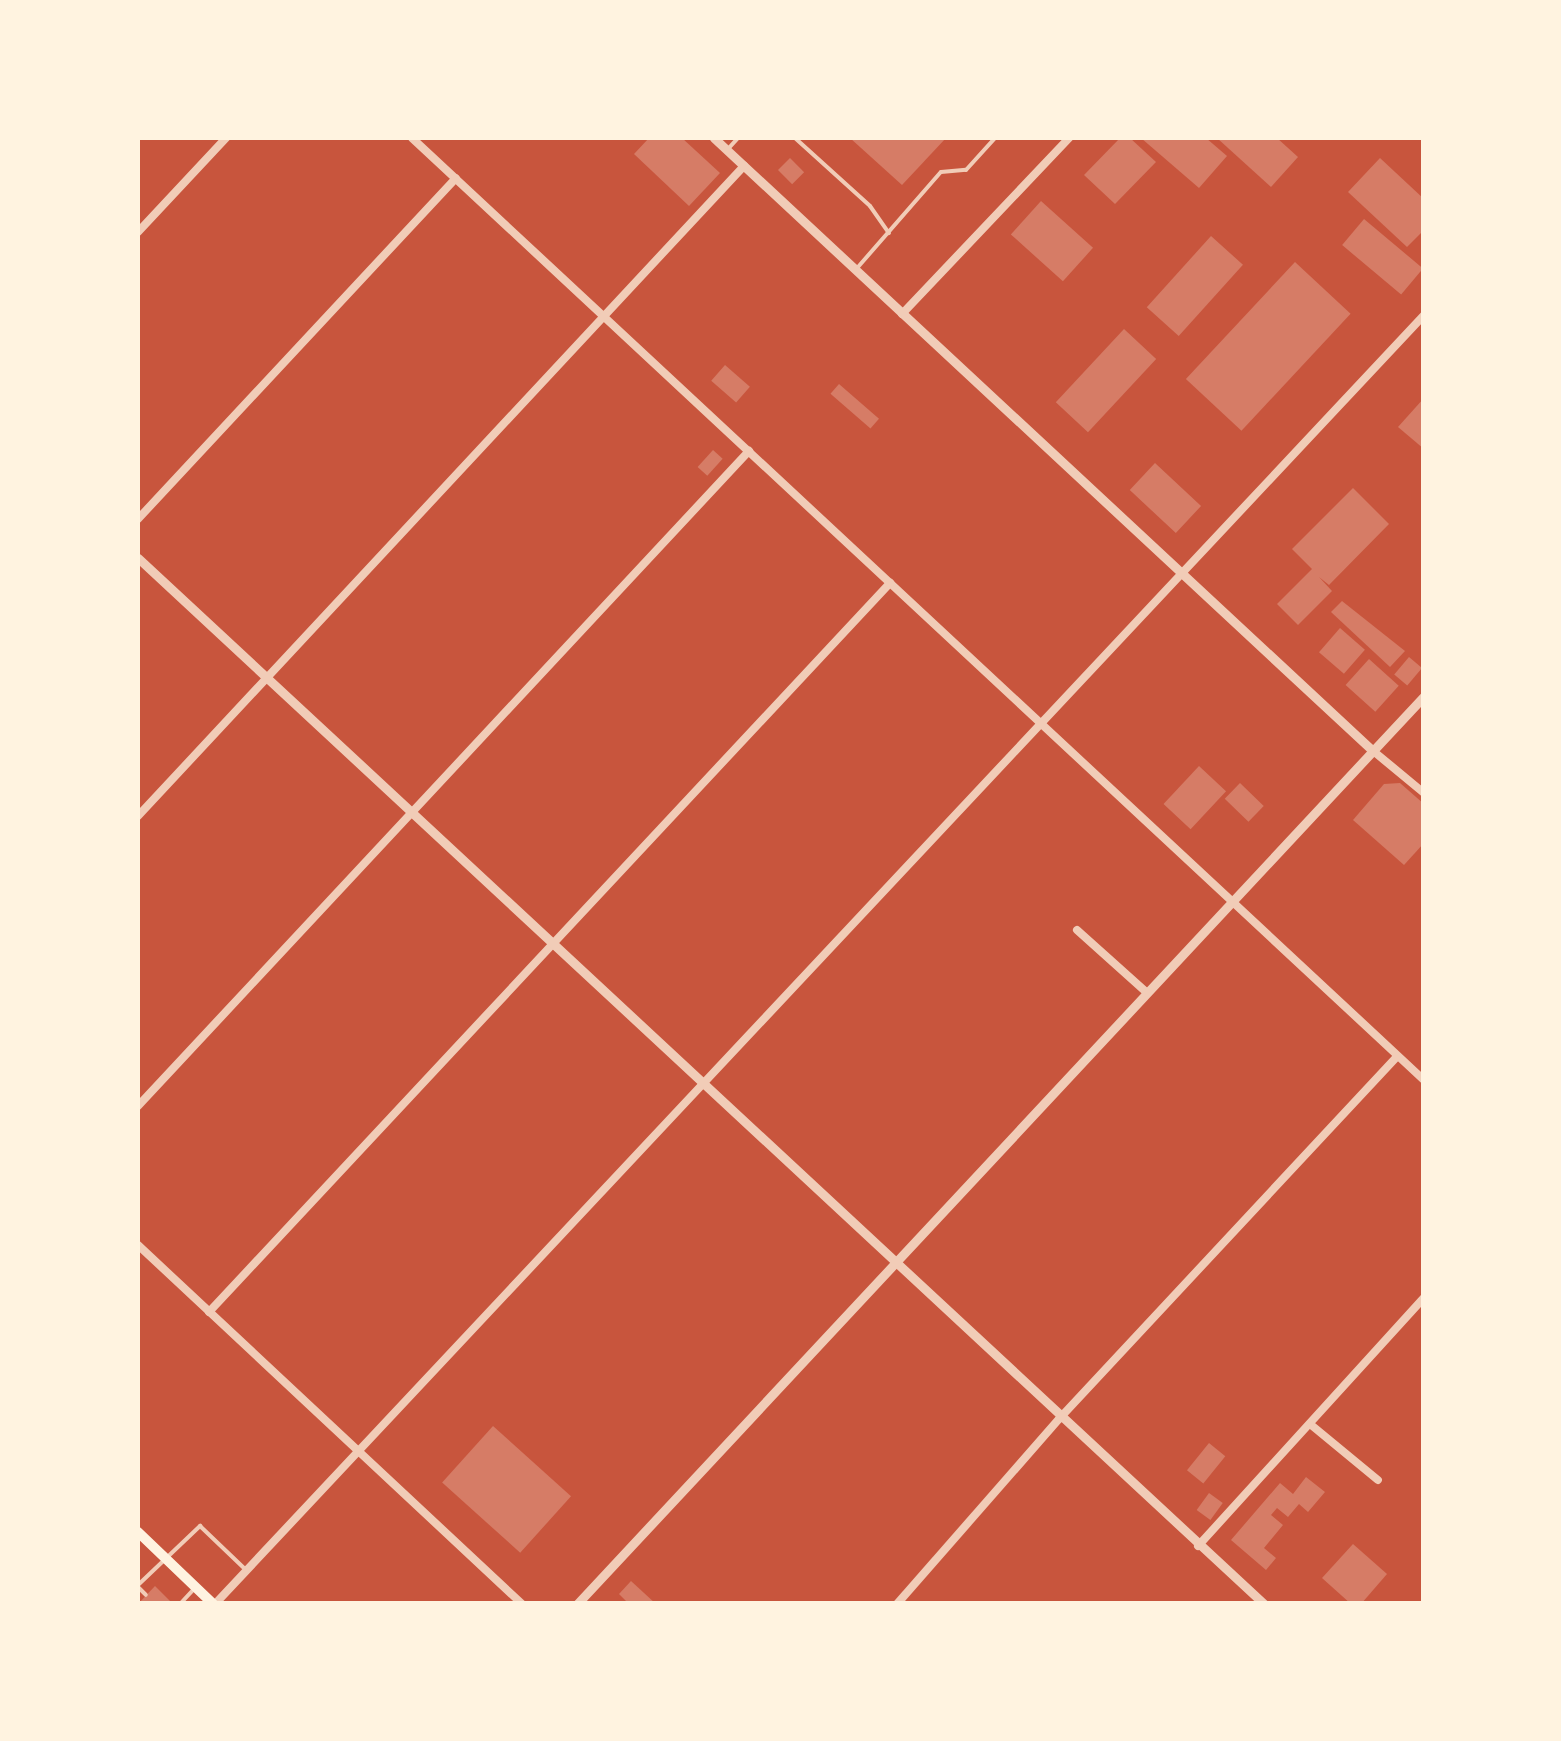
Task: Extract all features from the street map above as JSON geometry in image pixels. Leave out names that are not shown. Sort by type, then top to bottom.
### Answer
[{"type":"main road","points":[[138,1532],[214,1604]]},
{"type":"street","points":[[138,232],[226,138]]},
{"type":"street","points":[[412,138],[1424,1080]]},
{"type":"street","points":[[714,138],[1180,574],[1424,793]]},
{"type":"street","points":[[902,314],[1069,138]]},
{"type":"street","points":[[138,816],[744,166]]},
{"type":"street","points":[[138,520],[456,178]]},
{"type":"street","points":[[214,1604],[1424,315]]},
{"type":"street","points":[[138,1106],[749,451]]},
{"type":"street","points":[[138,558],[892,1264],[1264,1604]]},
{"type":"street","points":[[210,1312],[890,583]]},
{"type":"street","points":[[577,1604],[1424,696]]},
{"type":"street","points":[[1077,930],[1146,991]]},
{"type":"street","points":[[897,1604],[1059,1419],[1397,1057]]},
{"type":"street","points":[[138,1245],[522,1604]]},
{"type":"street","points":[[1198,1546],[1422,1303]]},
{"type":"street","points":[[1310,1424],[1378,1480]]},
{"type":"lane","points":[[727,150],[738,138]]},
{"type":"lane","points":[[795,138],[870,206],[889,233]]},
{"type":"lane","points":[[855,271],[941,172],[966,170],[995,138]]},
{"type":"lane","points":[[146,1595],[138,1586],[200,1526],[246,1570]]},
{"type":"lane","points":[[180,1604],[196,1587]]},
{"type":"building","points":[[649,138],[682,138],[720,173],[689,206],[634,154]]},
{"type":"building","points":[[850,138],[946,138],[902,185]]},
{"type":"building","points":[[1120,138],[1130,138],[1156,162],[1115,204],[1084,175]]},
{"type":"building","points":[[1141,138],[1206,138],[1227,156],[1199,188]]},
{"type":"building","points":[[1217,138],[1277,138],[1298,157],[1271,187]]},
{"type":"building","points":[[790,158],[804,172],[792,184],[778,170]]},
{"type":"building","points":[[1380,158],[1424,199],[1424,230],[1407,247],[1348,192]]},
{"type":"building","points":[[1041,201],[1093,248],[1063,281],[1011,234]]},
{"type":"building","points":[[1364,219],[1423,268],[1401,295],[1342,245]]},
{"type":"building","points":[[1211,236],[1243,265],[1179,336],[1147,307]]},
{"type":"building","points":[[1295,262],[1351,314],[1241,431],[1186,379]]},
{"type":"building","points":[[1124,329],[1156,359],[1088,432],[1056,402]]},
{"type":"building","points":[[725,365],[750,387],[736,402],[711,381]]},
{"type":"building","points":[[839,384],[879,419],[870,429],[830,394]]},
{"type":"building","points":[[1424,398],[1424,449],[1398,427]]},
{"type":"building","points":[[713,450],[723,459],[707,476],[698,467]]},
{"type":"building","points":[[1155,463],[1201,506],[1176,533],[1130,490]]},
{"type":"building","points":[[1353,488],[1389,524],[1329,585],[1319,577],[1332,591],[1298,625],[1277,604],[1312,569],[1292,549]]},
{"type":"building","points":[[1342,601],[1405,651],[1390,667],[1331,612]]},
{"type":"building","points":[[1340,628],[1365,650],[1344,674],[1319,652]]},
{"type":"building","points":[[1409,657],[1422,668],[1407,686],[1394,675]]},
{"type":"building","points":[[1369,659],[1399,686],[1375,712],[1346,685]]},
{"type":"building","points":[[1199,766],[1226,791],[1191,829],[1164,804]]},
{"type":"building","points":[[1240,783],[1264,806],[1248,822],[1225,799]]},
{"type":"building","points":[[1400,783],[1424,804],[1424,843],[1404,865],[1353,820],[1384,784]]},
{"type":"building","points":[[493,1426],[571,1496],[520,1553],[442,1482]]},
{"type":"building","points":[[1209,1443],[1225,1456],[1203,1483],[1187,1470]]},
{"type":"building","points":[[1306,1477],[1325,1492],[1308,1512],[1299,1504],[1288,1517],[1277,1508],[1271,1515],[1283,1525],[1264,1548],[1276,1558],[1266,1570],[1231,1540],[1280,1483],[1293,1494]]},
{"type":"building","points":[[1209,1493],[1223,1503],[1210,1520],[1197,1510]]},
{"type":"building","points":[[1353,1544],[1387,1574],[1361,1604],[1351,1604],[1322,1578]]},
{"type":"building","points":[[631,1581],[656,1604],[629,1604],[619,1594]]},
{"type":"building","points":[[155,1586],[173,1604],[138,1604]]}]
